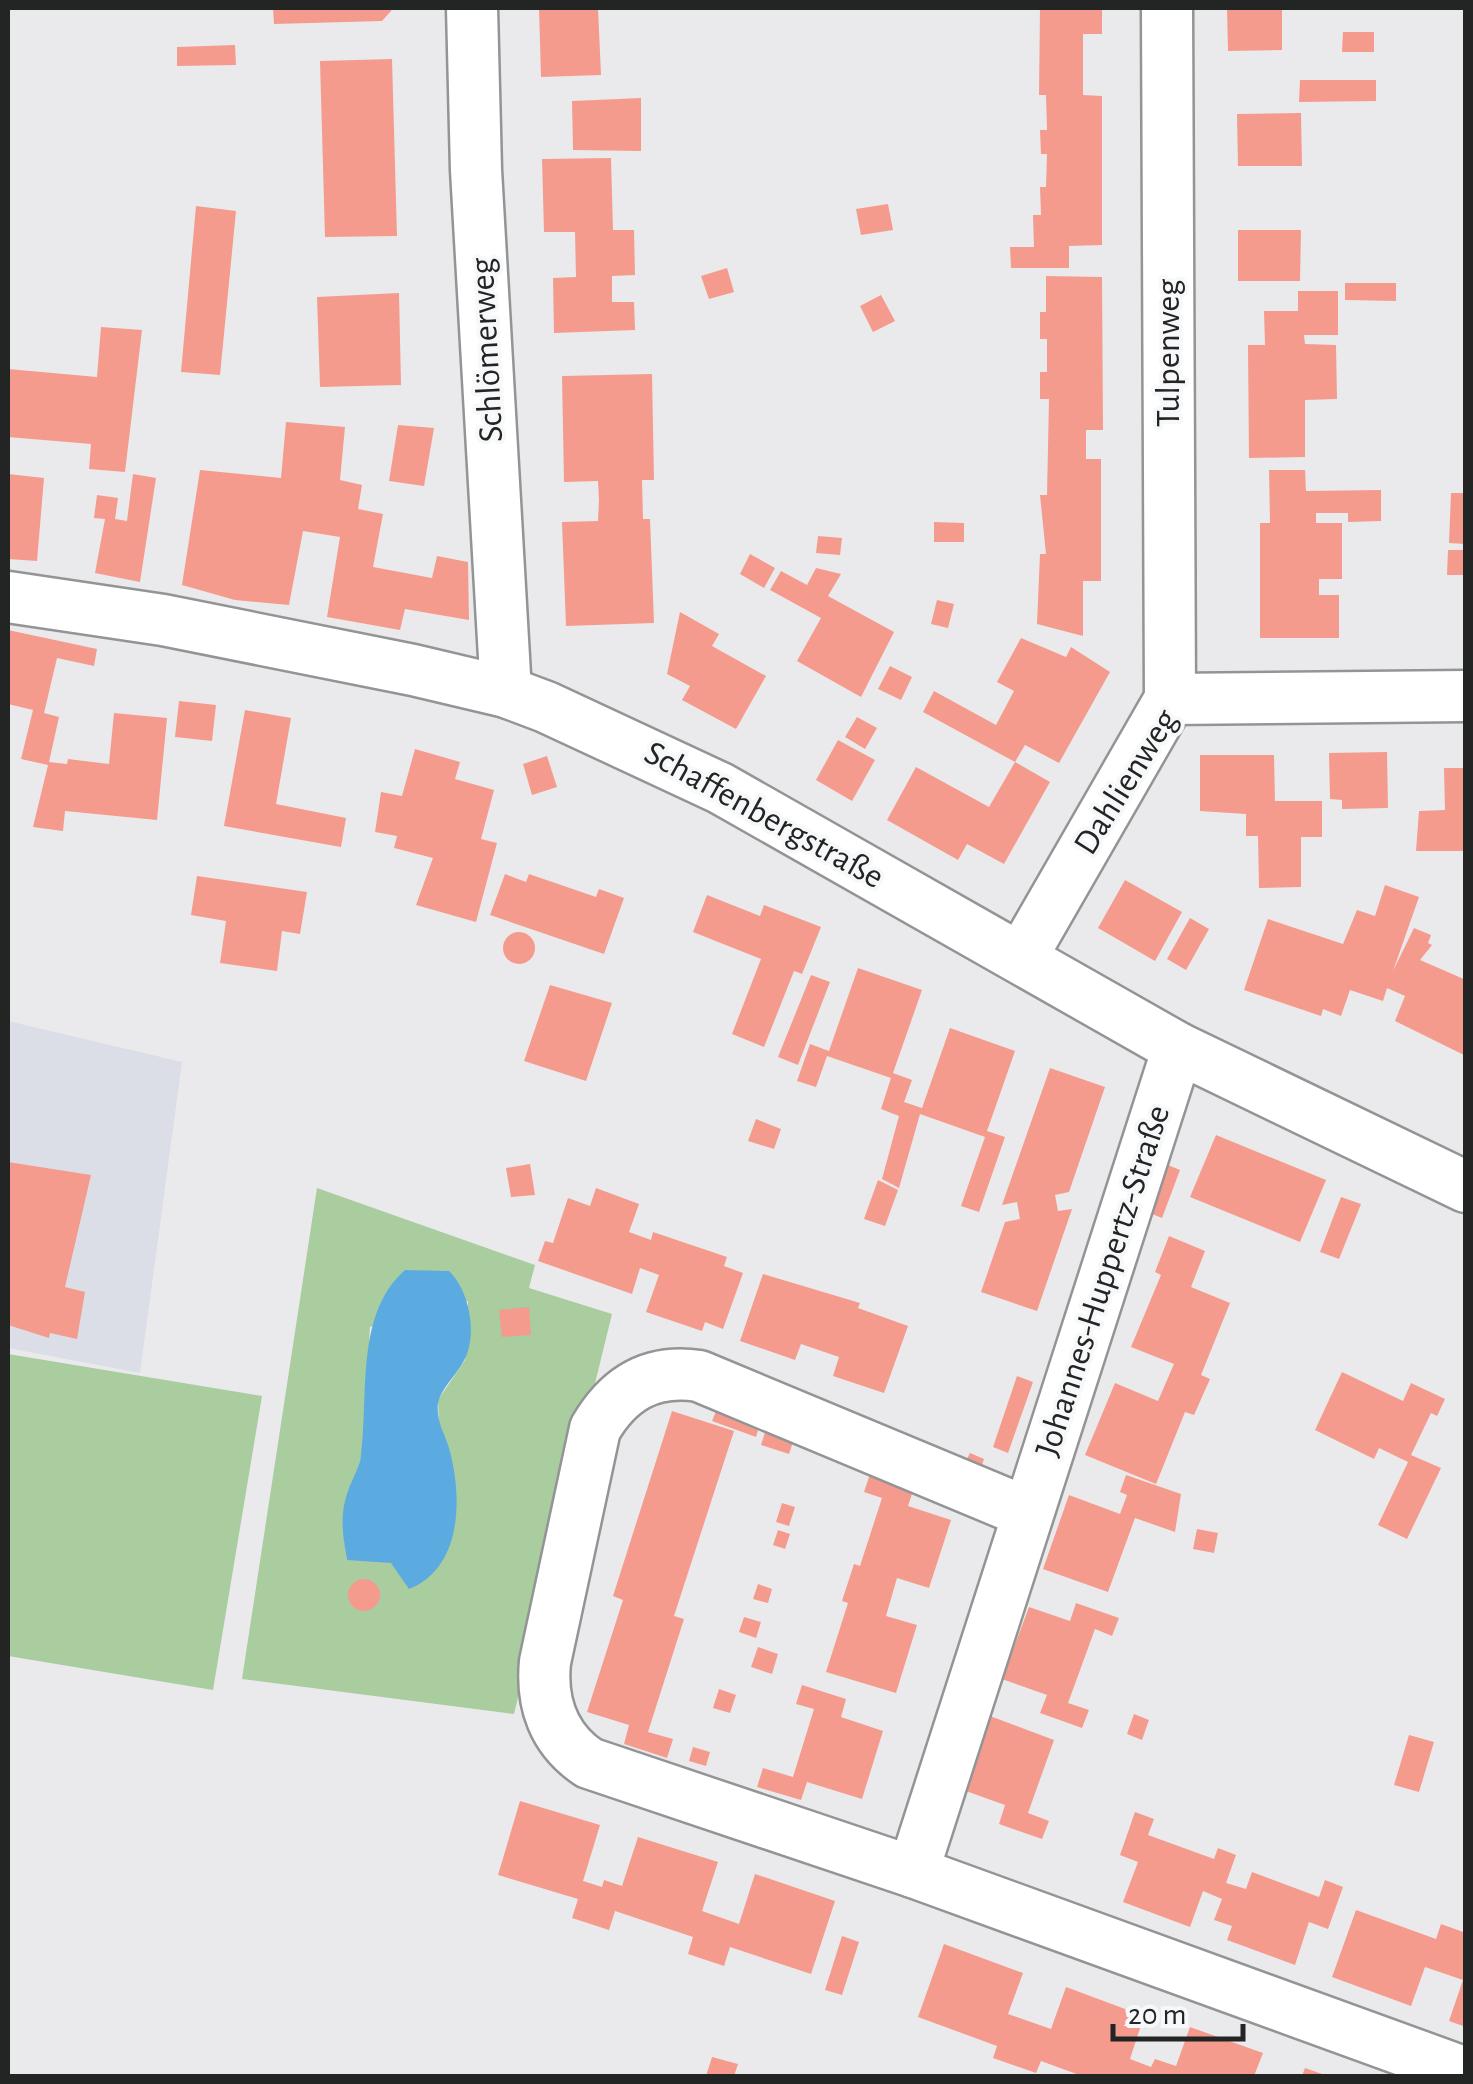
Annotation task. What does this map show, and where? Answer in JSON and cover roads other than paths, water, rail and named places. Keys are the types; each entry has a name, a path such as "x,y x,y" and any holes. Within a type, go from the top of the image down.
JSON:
{"street":[{"name":"Schlömerweg","path":"472,8 476,170 506,692"},
{"name":"Tulpenweg","path":"1167,8 1170,699"},
{"name":"Schaffenbergstraße","path":"8,597 163,620 506,692 621,738 720,788 1178,1048 1466,1187"},
{"name":"Dahlienweg","path":"1021,958 1170,699 1466,696"},
{"name":"Johannes-Huppertz-Straße","path":"913,1872 1178,1048"},
{"path":"1028,1514 699,1376 677,1373 635,1384 618,1397 596,1429 544,1673 546,1707 562,1739 575,1754 602,1768 913,1872 1445,2071"}],"water":[{"path":"405,1270 449,1271 467,1302 471,1328 467,1353 438,1403 456,1488 454,1529 440,1565 427,1579 409,1589 391,1563 347,1560 343,1525 345,1500 361,1455 371,1332 389,1288"}]}
